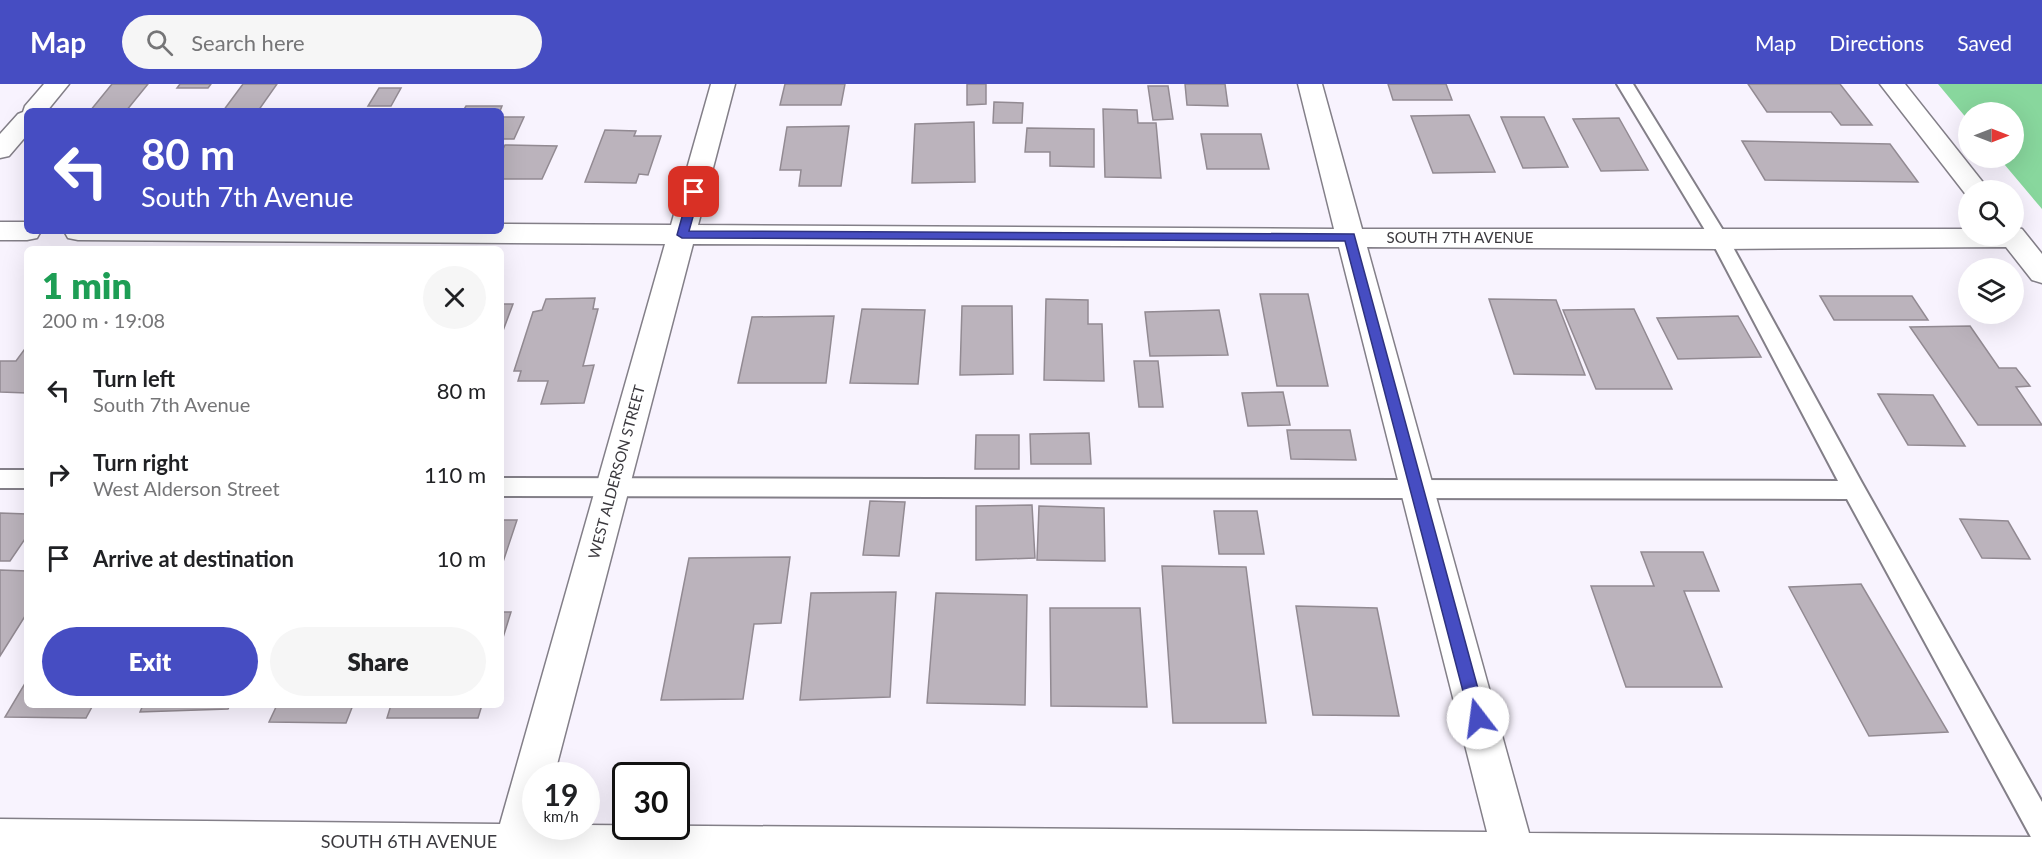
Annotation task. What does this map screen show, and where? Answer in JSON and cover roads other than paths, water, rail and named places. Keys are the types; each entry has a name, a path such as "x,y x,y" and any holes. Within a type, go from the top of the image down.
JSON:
{"street":[{"path":"37,108 57,84"},
{"name":"WEST ALDERSON STREET","path":"513,851 723,84"},
{"path":"1310,84 1514,857"},
{"path":"1892,84 1968,180"},
{"path":"0,150 24,122"},
{"path":"0,231 24,231"},
{"name":"SOUTH 7TH AVENUE","path":"504,234 1720,240 1958,238"},
{"path":"2020,246 2042,273"},
{"name":"SOUTH 6TH AVENUE","path":"0,840 513,851 2042,858"}],"lane":[{"path":"1625,84 1720,240 1854,490 2042,829"},
{"path":"0,479 24,479"},
{"path":"504,487 1854,490"}]}
